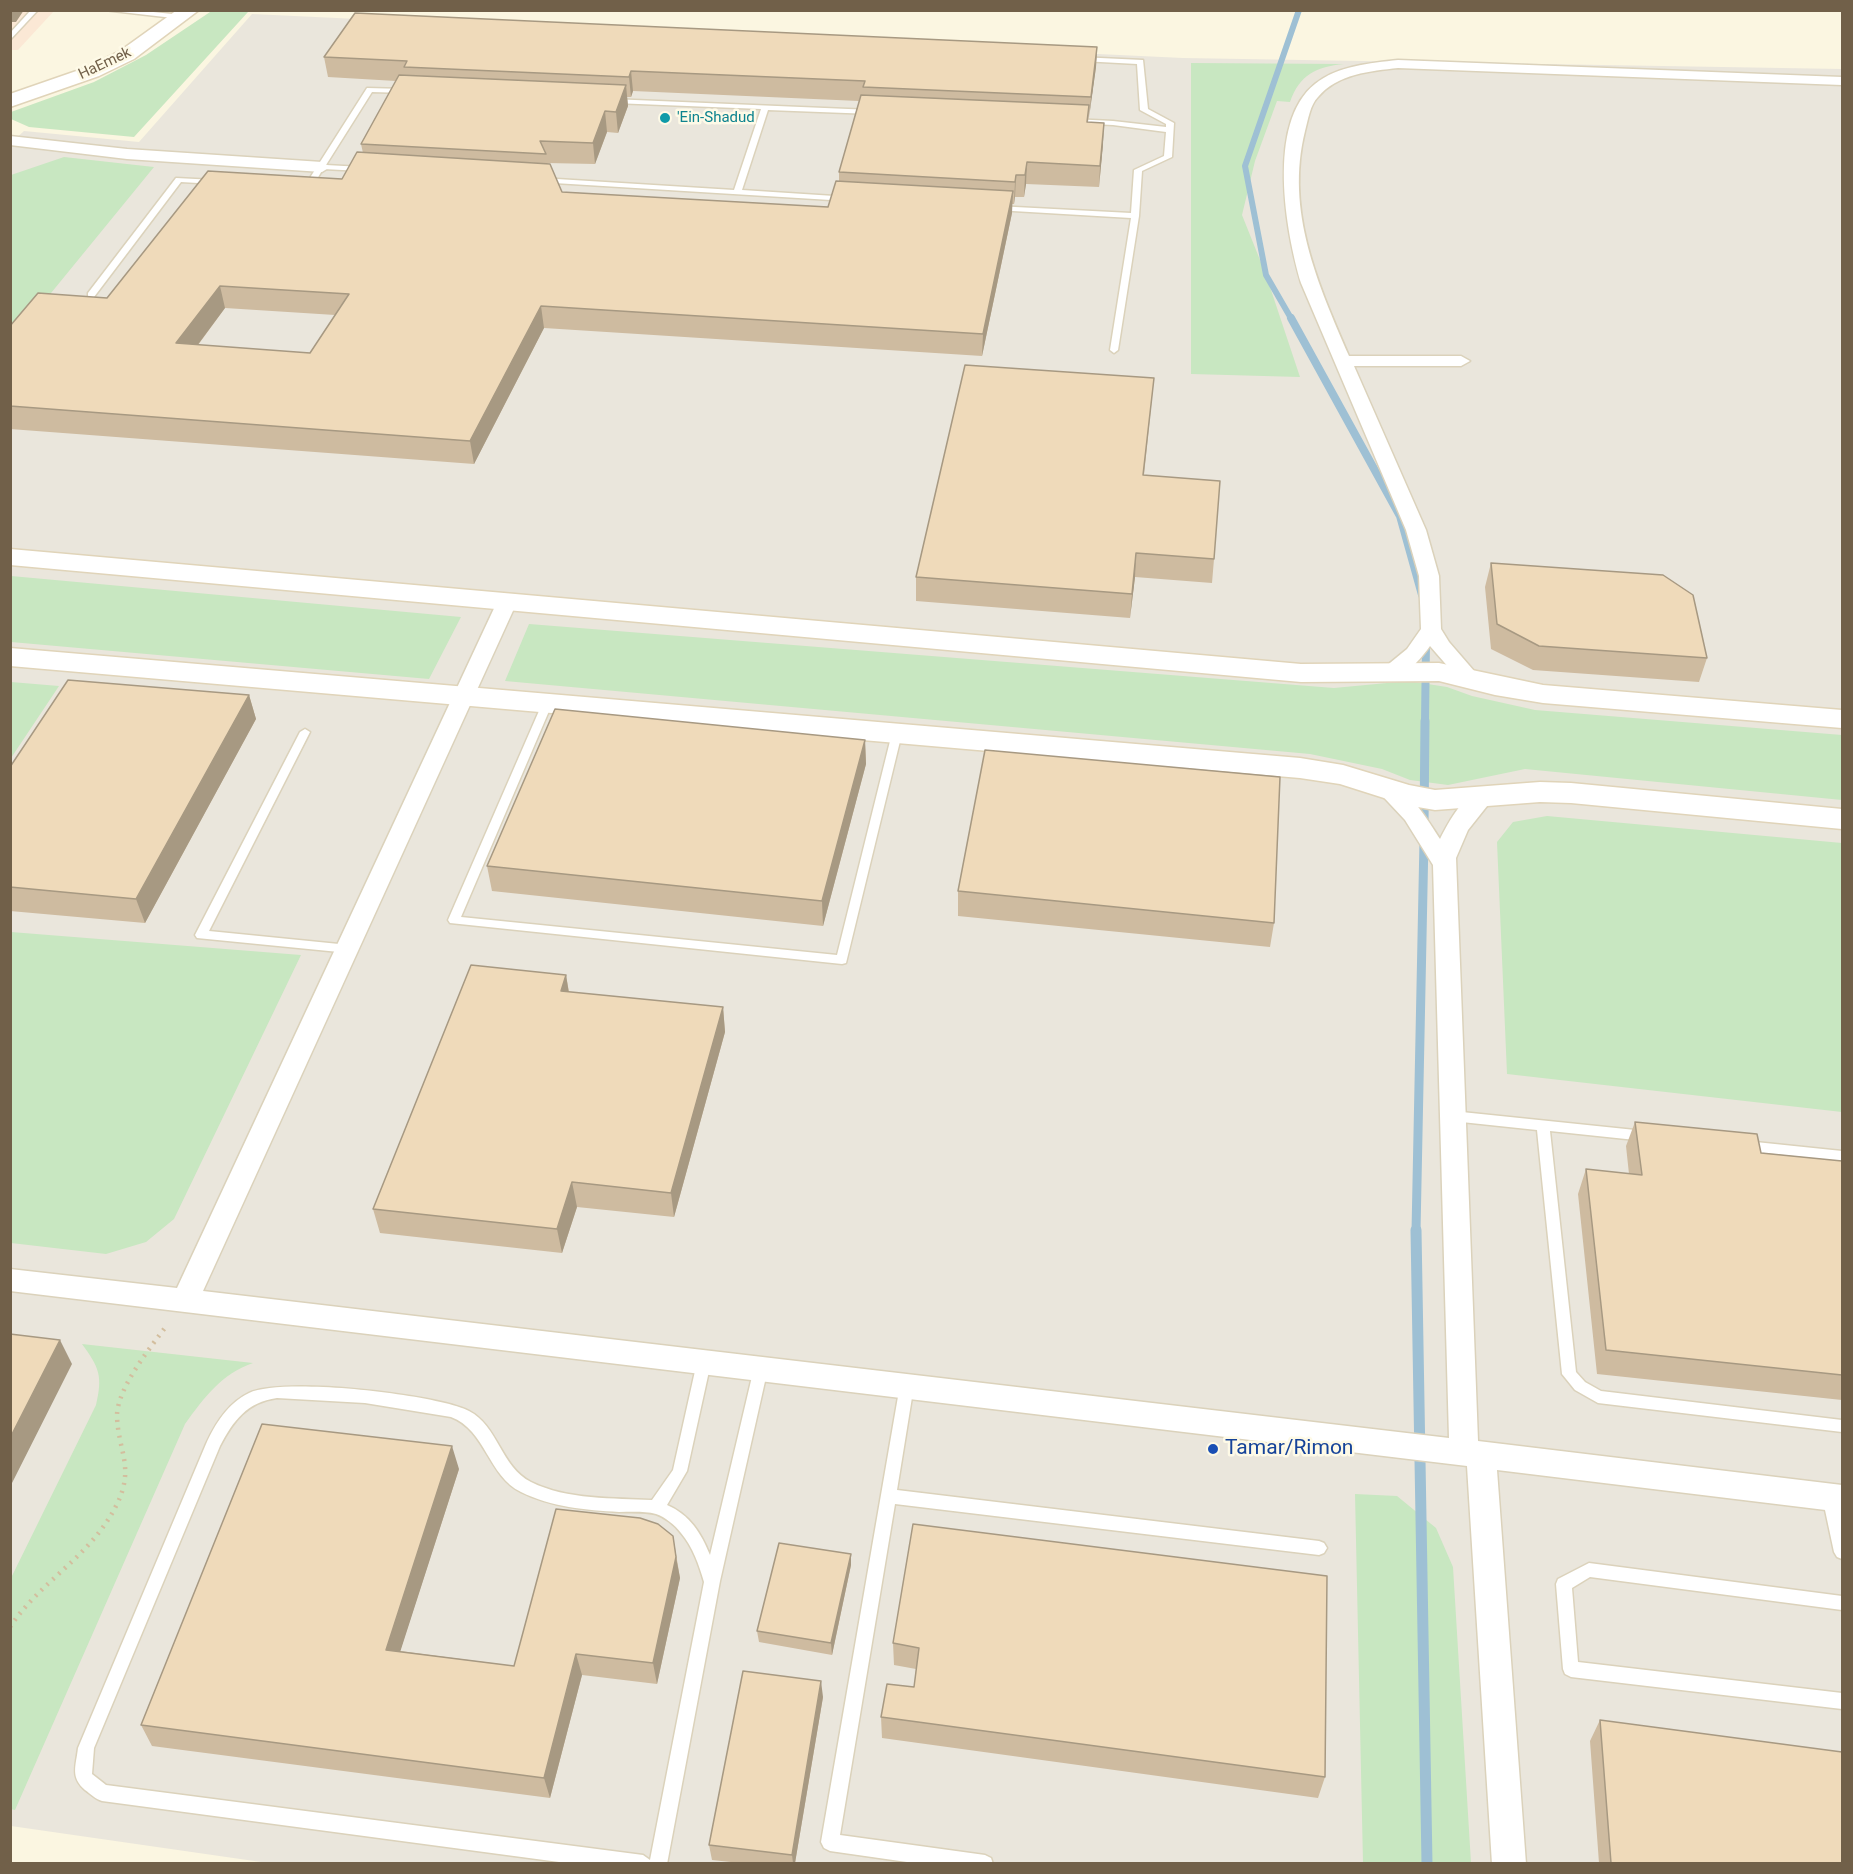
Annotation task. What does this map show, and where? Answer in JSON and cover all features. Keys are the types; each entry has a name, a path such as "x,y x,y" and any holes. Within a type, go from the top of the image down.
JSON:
{"street":[{"name":"HaEmek","path":"10,101 92,72 127,55 186,14"},
{"path":"1470,679 1440,645 1431,628 1429,576 1416,530 1302,261 1291,202 1292,157 1296,135 1311,94 1323,85 1356,71 1377,66 1420,63 1842,81"},
{"path":"10,140 162,158 321,167"},
{"path":"10,157 27,143"},
{"path":"1343,362 1461,361"},
{"path":"10,557 1301,673 1439,672 1543,694 1842,719"},
{"path":"185,1301 466,696 507,602"},
{"path":"1390,672 1414,654 1431,628"},
{"path":"10,657 1300,768 1343,775 1406,795 1435,800 1540,792 1571,793 1842,819"},
{"path":"1386,788 1413,815 1444,865"},
{"path":"1484,796 1465,815 1452,835 1444,865 1452,1116 1472,1452 1509,1863"},
{"path":"10,1280 1836,1497"}],"lane":[{"path":"10,38 35,10"},
{"path":"107,10 186,14"},
{"path":"1068,58 1140,62 1144,110 1170,123 1168,157 1138,170 1135,216 1114,350"},
{"path":"296,186 308,187 370,90 418,92"},
{"path":"609,100 881,112"},
{"path":"737,192 765,107"},
{"path":"1067,121 1113,123 1170,130"},
{"path":"321,167 369,170"},
{"path":"92,295 179,180 226,183"},
{"path":"535,180 854,199"},
{"path":"983,207 1135,216"},
{"path":"547,704 454,920 842,960 897,733"},
{"path":"306,732 201,935 349,949"},
{"path":"1452,1116 1658,1137"},
{"path":"1543,1125 1569,1374 1580,1386 1598,1397 1842,1426"},
{"path":"1727,1144 1842,1156"},
{"path":"656,1506 680,1472 704,1362"},
{"path":"658,1863 712,1582 760,1368"},
{"path":"907,1385 830,1842 985,1863"},
{"path":"643,1863 102,1793 83,1777 86,1748 222,1424 242,1405 262,1394 295,1391 440,1407 464,1415 481,1430 506,1470 524,1486 552,1497 656,1506 672,1512 698,1541 712,1582"},
{"path":"888,1497 1319,1548"},
{"path":"1836,1497 1842,1552"},
{"path":"1842,1603 1589,1570 1564,1584 1571,1668 1842,1701"}],"path":[{"path":"10,1627 23,1607 93,1543 117,1504 127,1475 117,1414 124,1390 132,1373 185,1301"}],"shaded area":[{"path":"11,11 54,11 18,50 11,50"},
{"path":"252,14 1183,58 1842,69 1842,1863 275,1864 11,1826 11,143 24,131 139,142"}],"green space":[{"path":"213,10 248,12 134,137 29,127 11,119 11,112 94,82 146,55"},
{"path":"1191,63 1344,64 1317,70 1304,78 1290,102 1277,101 1255,161 1242,215 1266,275 1300,377 1191,374"},
{"path":"64,157 154,167 11,342 11,175"},
{"path":"11,576 461,617 429,679 11,642"},
{"path":"529,624 1334,688 1408,681 1447,687 1472,696 1535,710 1842,735 1842,800 1525,769 1448,785 1410,780 1382,769 1310,754 505,681"},
{"path":"10,682 59,686 11,758"},
{"path":"1547,816 1842,843 1842,1112 1507,1074 1497,842 1513,822"},
{"path":"11,932 301,955 174,1219 146,1242 106,1254 11,1243"},
{"path":"82,1344 253,1363 222,1380 206,1396 185,1424 15,1810 10,1809 11,1578 96,1405 99,1386 98,1372"},
{"path":"1355,1494 1397,1496 1436,1528 1453,1567 1471,1863 1363,1863"}],"building":[{"path":"355,13 1097,47 1091,97 863,87 865,81 631,71 629,77 404,67 407,61 324,57"},
{"path":"399,75 626,85 616,112 605,111 593,143 540,141 546,154 361,144"},
{"path":"861,95 1089,105 1087,122 1104,123 1100,166 1027,162 1025,175 1016,175 1015,182 839,172"},
{"path":"357,152 550,164 562,192 828,207 836,181 1013,191 983,334 541,306 470,441 10,406 10,326 38,293 107,298 208,171 342,179","holes":["220,286 349,294 310,353 176,343"]},
{"path":"965,365 1154,378 1143,475 1220,481 1214,559 1136,553 1132,594 916,577"},
{"path":"1491,563 1663,575 1693,595 1707,658 1539,646 1497,624"},
{"path":"68,680 249,695 136,899 10,887 10,767"},
{"path":"555,709 865,740 822,901 487,866"},
{"path":"985,750 1280,777 1274,923 958,891"},
{"path":"471,965 566,975 561,991 723,1007 671,1193 572,1182 557,1229 373,1209"},
{"path":"1635,1122 1757,1134 1761,1153 1842,1161 1842,1375 1606,1350 1586,1169 1642,1175"},
{"path":"10,1334 60,1340 10,1438"},
{"path":"262,1424 452,1446 386,1650 514,1666 556,1509 640,1518 658,1524 673,1536 676,1557 653,1663 576,1654 544,1778 141,1725"},
{"path":"913,1524 1327,1576 1325,1777 881,1717 887,1684 914,1687 919,1648 893,1643"},
{"path":"779,1543 851,1554 831,1643 757,1631"},
{"path":"743,1671 821,1681 792,1855 709,1845"},
{"path":"1600,1720 1842,1752 1842,1863 1611,1863"}],"waterway":[{"path":"1292,320 1266,275 1245,166 1299,10"},
{"path":"1291,318 1400,516 1422,595"},
{"path":"1425,722 1426,642"},
{"path":"1424,826 1425,721"},
{"path":"1416,1231 1424,840"},
{"path":"1416,1231 1427,1864"}],"place":[{"name":"'Ein-Shadud","path":"665,118"},
{"name":"Tamar/Rimon","path":"1213,1449"}]}
